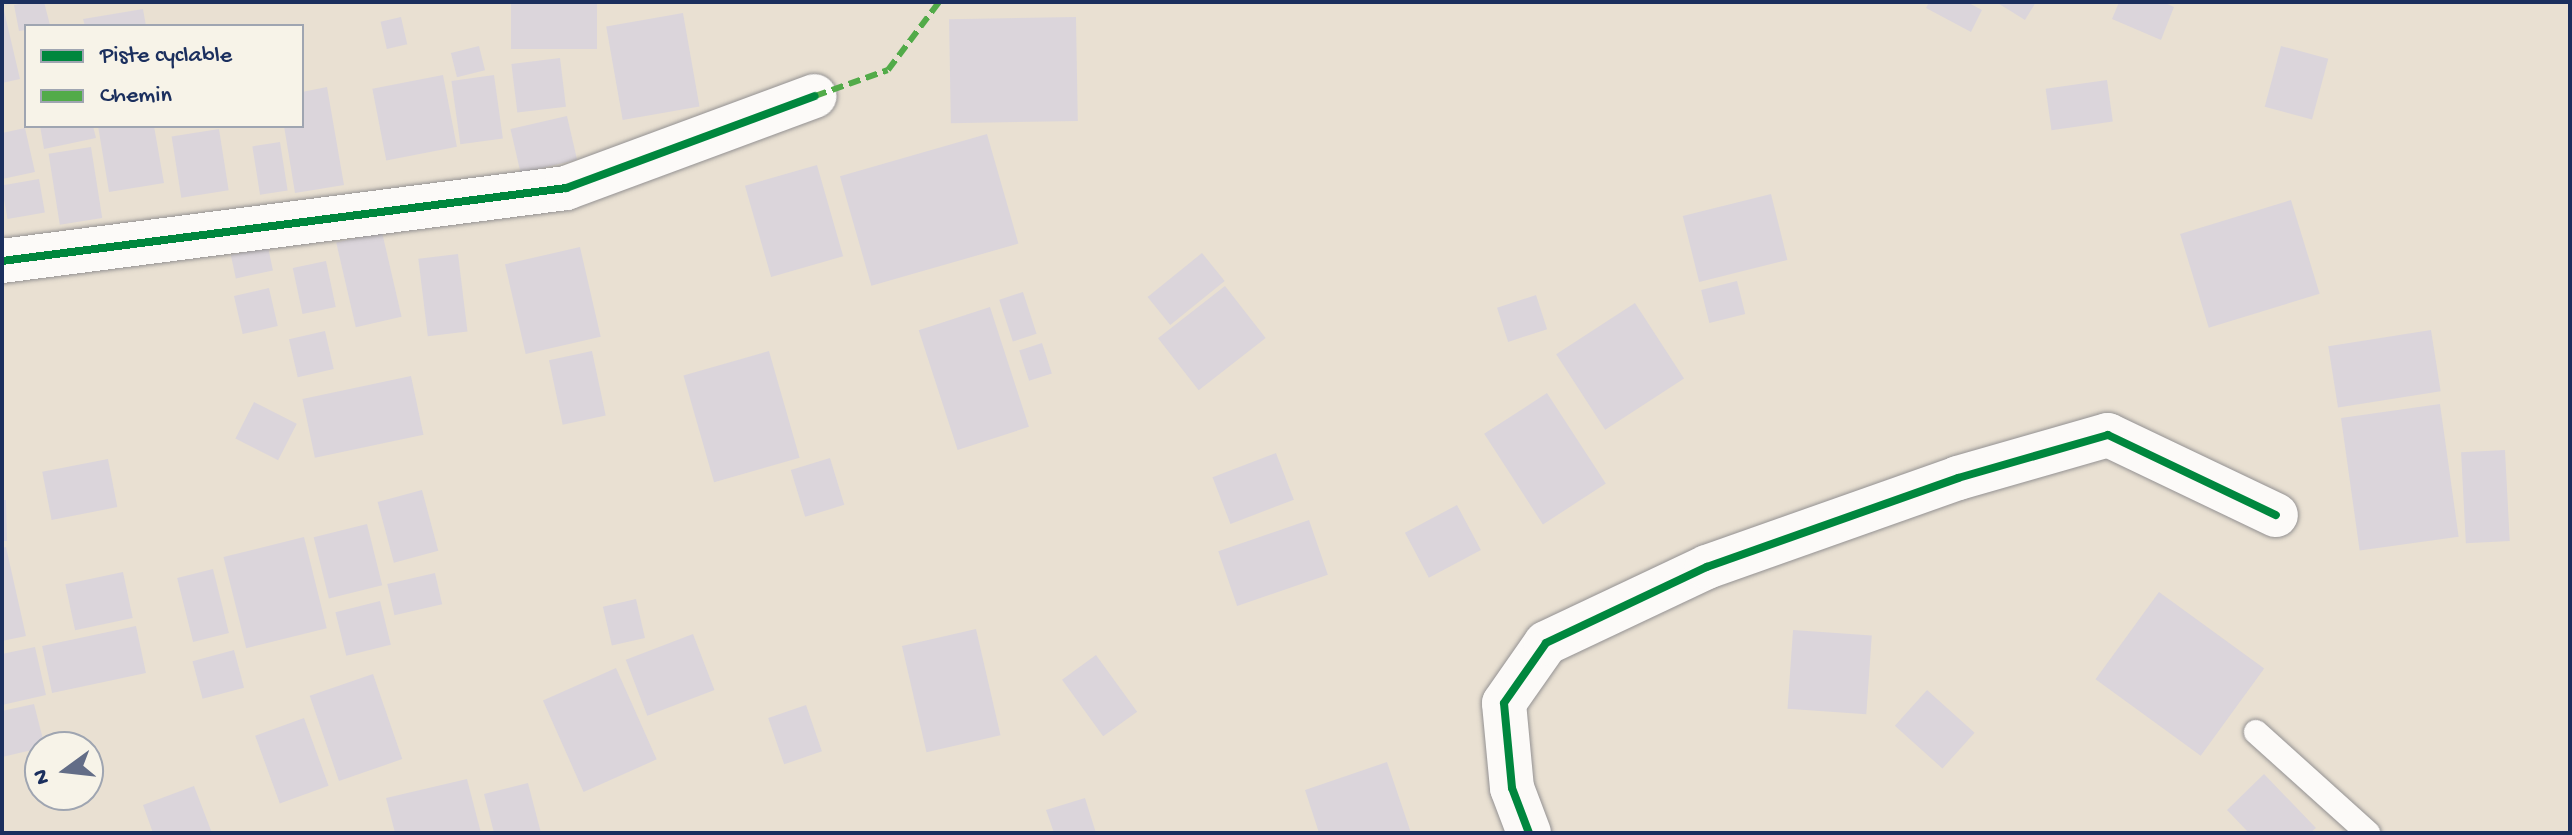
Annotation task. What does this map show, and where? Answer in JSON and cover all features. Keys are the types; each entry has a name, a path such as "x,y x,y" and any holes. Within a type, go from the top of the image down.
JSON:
{"street":[{"path":"2,261 566,188 815,96"},
{"path":"1529,833 1512,788 1504,703 1546,643 1707,567 1958,478 2108,435 2276,515"}],"lane":[{"path":"2256,732 2368,833"}],"building":[{"path":"2,2 20,79 2,83"},
{"path":"44,2 50,24 24,24 24,30 19,31 14,5"},
{"path":"511,2 597,2 597,49 511,49"},
{"path":"1929,2 1967,2 1982,10 1971,32 1926,8"},
{"path":"1996,2 2036,2 2025,20"},
{"path":"2119,2 2163,2 2174,7 2161,40 2112,19"},
{"path":"143,9 146,24 84,24 83,19"},
{"path":"683,13 699,107 623,120 606,27"},
{"path":"401,17 407,44 387,49 381,22"},
{"path":"1076,17 1078,121 951,123 949,19"},
{"path":"479,46 485,70 457,77 451,53"},
{"path":"2281,46 2328,59 2312,120 2265,107"},
{"path":"560,58 566,107 517,113 511,64"},
{"path":"443,75 457,147 386,160 372,89"},
{"path":"494,75 503,138 460,144 451,81"},
{"path":"2107,80 2113,122 2051,130 2046,89"},
{"path":"327,87 344,185 295,193 284,128 304,128 304,92"},
{"path":"567,116 577,160 521,173 510,129"},
{"path":"25,128 35,172 2,179 2,133"},
{"path":"40,128 94,128 96,138 44,149"},
{"path":"98,128 154,128 164,183 109,192"},
{"path":"219,129 229,190 181,198 172,137"},
{"path":"987,134 1018,244 871,286 840,176"},
{"path":"280,142 288,190 260,195 252,146"},
{"path":"91,147 102,218 60,225 49,154"},
{"path":"817,165 843,256 771,277 745,186"},
{"path":"39,179 45,212 7,219 2,186"},
{"path":"1771,194 1787,260 1699,282 1683,216"},
{"path":"2291,200 2320,294 2209,328 2180,234"},
{"path":"382,232 402,317 356,327 336,243"},
{"path":"268,247 273,270 236,278 231,255"},
{"path":"580,247 601,337 526,354 505,264"},
{"path":"1202,253 1225,281 1170,325 1148,297"},
{"path":"458,254 468,331 428,336 418,259"},
{"path":"326,261 336,307 303,314 293,268"},
{"path":"1737,281 1745,314 1709,323 1701,290"},
{"path":"1225,286 1266,338 1199,390 1158,338"},
{"path":"269,288 278,326 243,334 234,296"},
{"path":"1023,292 1037,334 1013,342 999,300"},
{"path":"1536,295 1547,329 1508,342 1497,308"},
{"path":"1635,303 1684,378 1605,430 1556,354"},
{"path":"990,307 1029,427 958,450 919,330"},
{"path":"2431,330 2441,391 2338,408 2328,346"},
{"path":"325,331 334,369 298,377 289,339"},
{"path":"1042,343 1052,373 1029,381 1019,350"},
{"path":"592,351 606,416 563,425 549,360"},
{"path":"769,351 800,458 714,482 683,376"},
{"path":"411,376 423,435 315,458 302,399"},
{"path":"1547,393 1606,484 1543,524 1484,434"},
{"path":"254,402 297,424 278,460 235,439"},
{"path":"2440,404 2459,537 2360,551 2341,418"},
{"path":"2505,450 2510,541 2466,543 2461,452"},
{"path":"1276,453 1294,500 1230,524 1213,477"},
{"path":"830,458 844,505 805,517 791,470"},
{"path":"108,459 117,507 52,520 42,472"},
{"path":"422,490 438,551 394,563 378,502"},
{"path":"2,500 6,500 7,541 2,541"},
{"path":"1457,505 1481,550 1429,578 1405,533"},
{"path":"1309,520 1328,575 1237,606 1218,551"},
{"path":"367,524 382,585 329,598 314,537"},
{"path":"304,537 327,628 246,648 223,557"},
{"path":"6,547 26,636 2,641 2,548"},
{"path":"213,569 229,633 193,642 177,578"},
{"path":"123,572 133,618 75,630 65,584"},
{"path":"435,573 442,604 394,615 387,584"},
{"path":"2159,592 2264,668 2201,756 2096,679"},
{"path":"636,599 645,638 612,646 603,607"},
{"path":"380,601 391,645 346,656 335,612"},
{"path":"136,626 146,673 52,693 42,646"},
{"path":"976,629 1001,735 926,752 902,646"},
{"path":"1793,630 1872,636 1866,714 1787,709"},
{"path":"693,634 715,690 647,716 626,660"},
{"path":"35,647 46,695 2,705 2,654"},
{"path":"234,650 244,688 203,699 192,661"},
{"path":"1096,655 1137,712 1103,736 1062,680"},
{"path":"616,668 657,759 584,792 543,701"},
{"path":"373,674 402,759 339,781 310,696"},
{"path":"1927,690 1975,733 1942,768 1895,726"},
{"path":"34,704 41,731 24,731 24,752 2,757 2,711"},
{"path":"806,705 822,751 784,764 768,718"},
{"path":"304,718 329,786 280,803 255,736"},
{"path":"1387,762 1411,833 1319,833 1305,790"},
{"path":"2264,774 2316,828 2310,833 2249,833 2227,810"},
{"path":"467,779 481,833 395,833 386,798"},
{"path":"528,783 541,833 494,833 484,794"},
{"path":"194,786 212,833 153,833 143,805"},
{"path":"1085,798 1096,833 1054,833 1046,810"}],"marked path":[{"path":"815,96 888,70 939,2"}],"cycle path":[{"path":"2,261 566,188 815,96"},
{"path":"1529,833 1512,788 1504,703 1546,643 1707,567 1958,478 2108,435 2276,515"}]}
